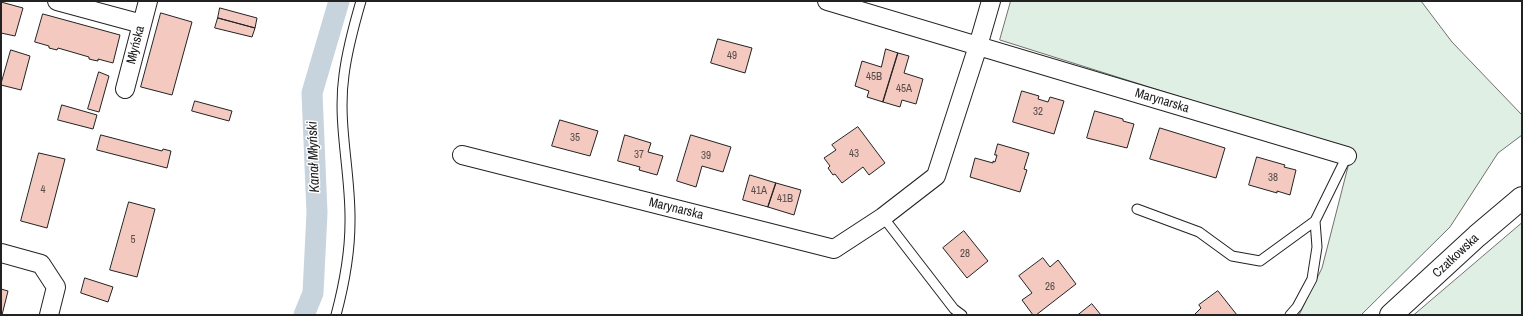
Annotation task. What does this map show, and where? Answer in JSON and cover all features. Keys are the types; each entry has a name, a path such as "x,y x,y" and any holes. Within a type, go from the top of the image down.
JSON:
{"street":[{"path":"57,1 142,24"},
{"name":"Młyńska","path":"125,88 148,1"},
{"name":"Marynarska","path":"828,1 1347,156"},
{"path":"978,46 991,1"},
{"name":"Marynarska","path":"462,155 834,249 883,217 936,176 978,46"},
{"name":"Czatkowska","path":"1392,315 1477,236 1522,198"},
{"path":"1,254 41,264 56,287 50,315"}],"lane":[{"path":"336,315 347,261 350,222 342,107 344,76 361,1"},
{"path":"1137,209 1199,232 1232,256 1260,261 1315,220 1347,156"},
{"path":"883,217 954,309 962,315"},
{"path":"1290,315 1297,307 1312,279 1317,247 1315,220"}],"green space":[{"path":"1011,1 1421,1 1452,42 1522,115 1522,135 1498,153 1450,227 1361,315 1299,315 1322,268 1352,151 1000,40"},
{"path":"1522,223 1522,315 1414,315"}],"building":[{"path":"1,2 23,8 15,36 1,33"},
{"path":"220,8 257,18 255,28 218,18"},
{"path":"161,13 192,22 172,95 141,87"},
{"path":"43,14 120,35 113,63 98,59 98,61 89,59 89,57 58,48 57,50 49,48 49,46 35,42"},
{"path":"218,18 255,28 252,37 215,28"},
{"path":"718,39 752,48 745,73 711,63"},
{"path":"886,49 898,53 883,102 867,97 869,91 855,86 862,61 881,67"},
{"path":"11,50 30,56 21,90 1,85"},
{"path":"898,53 909,56 904,73 923,79 916,104 902,100 900,107 883,102"},
{"path":"99,72 109,76 99,112 88,109"},
{"path":"1022,91 1039,96 1038,99 1048,102 1050,97 1064,101 1054,134 1013,122"},
{"path":"195,101 232,111 229,121 192,111"},
{"path":"62,105 97,115 93,129 58,120"},
{"path":"1095,111 1123,119 1123,121 1134,124 1127,148 1087,138"},
{"path":"560,120 598,131 590,156 552,146"},
{"path":"858,127 885,163 869,175 863,167 842,183 835,174 833,175 828,168 830,166 824,158 836,150 832,145"},
{"path":"1160,128 1225,148 1216,178 1150,159"},
{"path":"101,135 162,151 163,149 171,151 167,168 97,150"},
{"path":"625,135 651,143 648,152 663,156 657,175 639,170 640,167 618,161"},
{"path":"691,135 731,147 723,172 702,166 696,187 677,181"},
{"path":"998,144 1029,153 1024,169 1027,170 1020,192 970,177 975,158 993,163 993,161 995,162"},
{"path":"39,153 65,159 47,228 21,221"},
{"path":"1257,157 1285,165 1284,167 1296,170 1290,195 1249,185"},
{"path":"750,175 776,183 768,207 743,200"},
{"path":"776,183 801,190 794,215 768,207"},
{"path":"129,202 155,209 137,277 110,270"},
{"path":"964,231 988,261 967,278 943,248"},
{"path":"1043,258 1050,267 1058,260 1076,284 1036,315 1033,315 1022,300 1032,293 1019,276"},
{"path":"85,278 113,287 108,302 81,293"},
{"path":"1,289 8,291 2,315 1,315"},
{"path":"1218,291 1237,315 1194,315 1201,308 1199,305"},
{"path":"1092,304 1101,315 1078,315"}],"waterway":[{"name":"Kanał Młyński","path":"304,315 313,293 317,213 312,93 339,1"}]}
